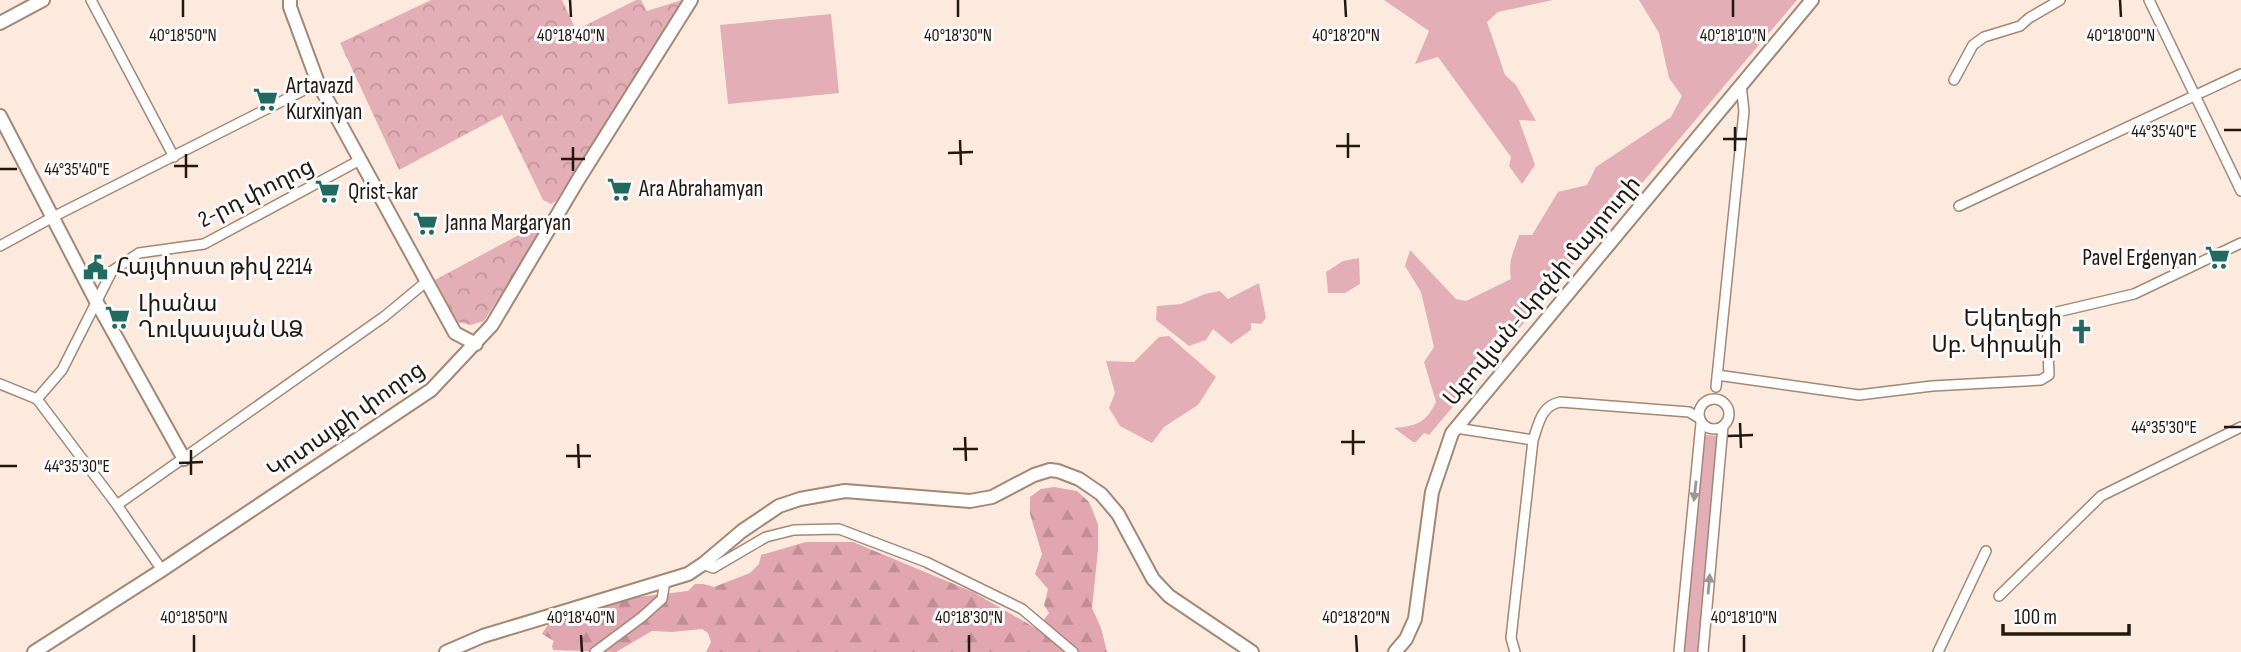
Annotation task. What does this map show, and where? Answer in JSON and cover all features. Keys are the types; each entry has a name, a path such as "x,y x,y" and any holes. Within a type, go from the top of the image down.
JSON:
{"street":[{"path":"0,23 43,0"},
{"path":"91,0 174,157"},
{"path":"290,0 290,8 318,83 455,333 476,344"},
{"name":"Կոտայքի փողոց","path":"34,652 431,390 492,325 578,180 691,0"},
{"name":"Աբովյան-Արզնի մայրուղի","path":"1395,652 1406,639 1415,619 1432,492 1456,429 1812,0"},
{"path":"1954,80 1973,45 1984,37 2020,26 2060,0"},
{"path":"2149,0 2241,191"},
{"path":"1959,206 2241,74"},
{"path":"0,246 318,83"},
{"path":"1716,387 1744,111 1741,85"},
{"path":"0,116 96,301 184,459"},
{"name":"2-րդ փողոց","path":"37,400 62,370 112,271 139,253 204,244 360,160"},
{"path":"1717,375 1859,395 1932,386 2040,380 2049,375 2047,324 2057,312 2134,295 2241,243"},
{"path":"117,505 385,316 427,281"},
{"path":"0,384 37,400 117,505 162,570"},
{"path":"1679,652 1700,416 1708,401 1714,399 1725,404 1729,416 1723,426 1703,652"},
{"path":"1515,652 1511,638 1533,440 1543,411 1553,403 1560,402 1689,412 1700,416 1710,429 1723,426"},
{"path":"1999,596 2101,496 2241,427"},
{"path":"1456,429 1533,440"},
{"path":"446,652 483,636 688,574 779,506 800,499 845,491 970,501 992,497 1049,470 1065,472 1101,494 1118,514 1153,579 1169,596 1252,652"},
{"path":"703,564 713,568 766,537 794,530 839,529 926,562 1022,609 1073,652"},
{"path":"1938,652 1986,551"},
{"path":"595,652 662,599 665,581"}],"green space":[{"path":"431,0 562,0 576,30 636,0 641,0 647,11 682,0 556,201 551,204 543,200 502,115 399,170 340,43"},
{"path":"1384,0 1553,0 1498,12 1487,22 1505,75 1516,85 1536,121 1519,120 1535,165 1522,184 1509,166 1511,157 1438,57 1415,64 1429,31"},
{"path":"1639,0 1797,0 1429,435 1424,433 1413,442 1394,428 1420,422 1436,402 1424,362 1434,347 1421,292 1405,266 1410,250 1456,299 1466,301 1511,279 1511,262 1519,235 1532,235 1558,192 1587,185 1596,167 1671,117 1682,96 1669,78 1659,33"},
{"path":"831,14 839,93 728,104 720,25"},
{"path":"541,223 546,224 484,321 471,325 458,322 435,280"},
{"path":"1359,258 1360,284 1345,293 1328,293 1326,272 1343,261"},
{"path":"1259,283 1266,318 1261,324 1251,323 1251,330 1231,344 1213,329 1206,340 1189,346 1156,320 1157,306 1181,304 1220,291 1228,299"},
{"path":"1169,336 1216,377 1198,405 1164,427 1152,443 1120,426 1109,408 1115,393 1106,361 1134,362 1159,337"},
{"path":"1705,435 1719,436 1698,652 1683,652"},
{"path":"1054,487 1077,491 1089,502 1098,524 1092,608 1107,652 706,652 711,642 708,633 702,629 652,631 616,652 553,650 554,641 542,634 549,623 637,597 688,591 695,584 714,587 750,573 759,564 761,555 806,542 853,542 973,592 1037,629 1049,613 1044,605 1048,589 1035,574 1042,554 1030,514 1030,497 1041,489"}],"place":[{"name":"Artavazd Kurxinyan","path":"266,99"},
{"name":"Ara Abrahamyan","path":"619,189"},
{"name":"Qrist-kar","path":"328,192"},
{"name":"Janna Margaryan","path":"425,223"},
{"name":"Pavel Ergenyan","path":"2217,258"},
{"name":"Հայփոստ թիվ 2214","path":"96,267"},
{"name":"Լիանա Ղուկասյան ԱՁ","path":"118,317"},
{"name":"Եկեղեցի Սբ. Կիրակի","path":"2082,332"}]}
